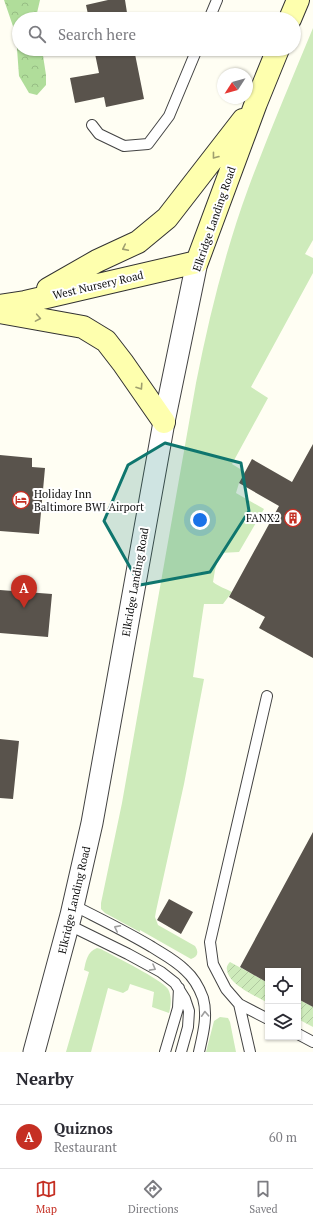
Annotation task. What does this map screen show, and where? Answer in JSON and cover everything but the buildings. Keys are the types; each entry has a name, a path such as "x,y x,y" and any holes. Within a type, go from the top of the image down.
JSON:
{"main road":[{"path":"293,12 298,0"},
{"name":"Elkridge Landing Road","path":"196,262 275,56"},
{"path":"25,302 97,261 138,242 167,218 256,103"},
{"name":"West Nursery Road","path":"0,306 25,302 196,262"},
{"path":"0,312 83,327 106,341 164,422"}],"street":[{"name":"Elkridge Landing Road","path":"34,1052 71,915 92,823 164,422 196,262"}],"lane":[{"path":"212,12 218,0"},
{"path":"92,125 99,134 124,146 148,144 169,116 194,56"},
{"path":"265,1017 239,1004 226,989 213,964 210,942 267,696"},
{"path":"71,915 128,954 161,972 179,988 186,999 189,1011 188,1027 181,1052"},
{"path":"71,915 136,938 168,956 194,980 202,997 205,1014 205,1023 199,1052"},
{"path":"165,1052 178,1008 180,997 179,988"},
{"path":"239,1004 250,1052"},
{"path":"301,1036 313,1042"}],"highlighted area":[{"path":"165,443 241,463 249,511 210,572 140,585 104,521 128,465"}],"green space":[{"path":"4,0 40,0 37,12 12,12 12,23"},
{"path":"313,28 313,240 305,254 313,258 313,273 251,387 268,398 232,464 245,472 236,493 264,509 239,552 220,553 213,582 232,592 223,604 204,604 193,677 204,679 184,784 155,917 158,925 195,946 197,954 191,959 140,930 140,932 105,913 101,909 101,903 122,803 196,383 212,309 232,237 248,189"},
{"path":"18,56 43,56 46,85 37,95 29,93 19,76"},
{"path":"97,948 137,968 164,985 168,989 171,998 169,1013 152,1007 154,992 130,984 128,990 123,993 108,988 91,1052 66,1052 89,972 84,970 86,960 89,954"},
{"path":"230,962 265,981 265,1001 238,985 229,975 227,966"},
{"path":"301,1001 313,1007 313,1027 301,1021"},
{"path":"220,1017 228,1018 230,1022 236,1052 206,1052 214,1021"}],"place":[{"name":"Holiday Inn Baltimore BWI Airport","path":"21,500"},
{"name":"FANX2","path":"293,518"},
{"name":"Quiznos","path":"24,608"}]}
